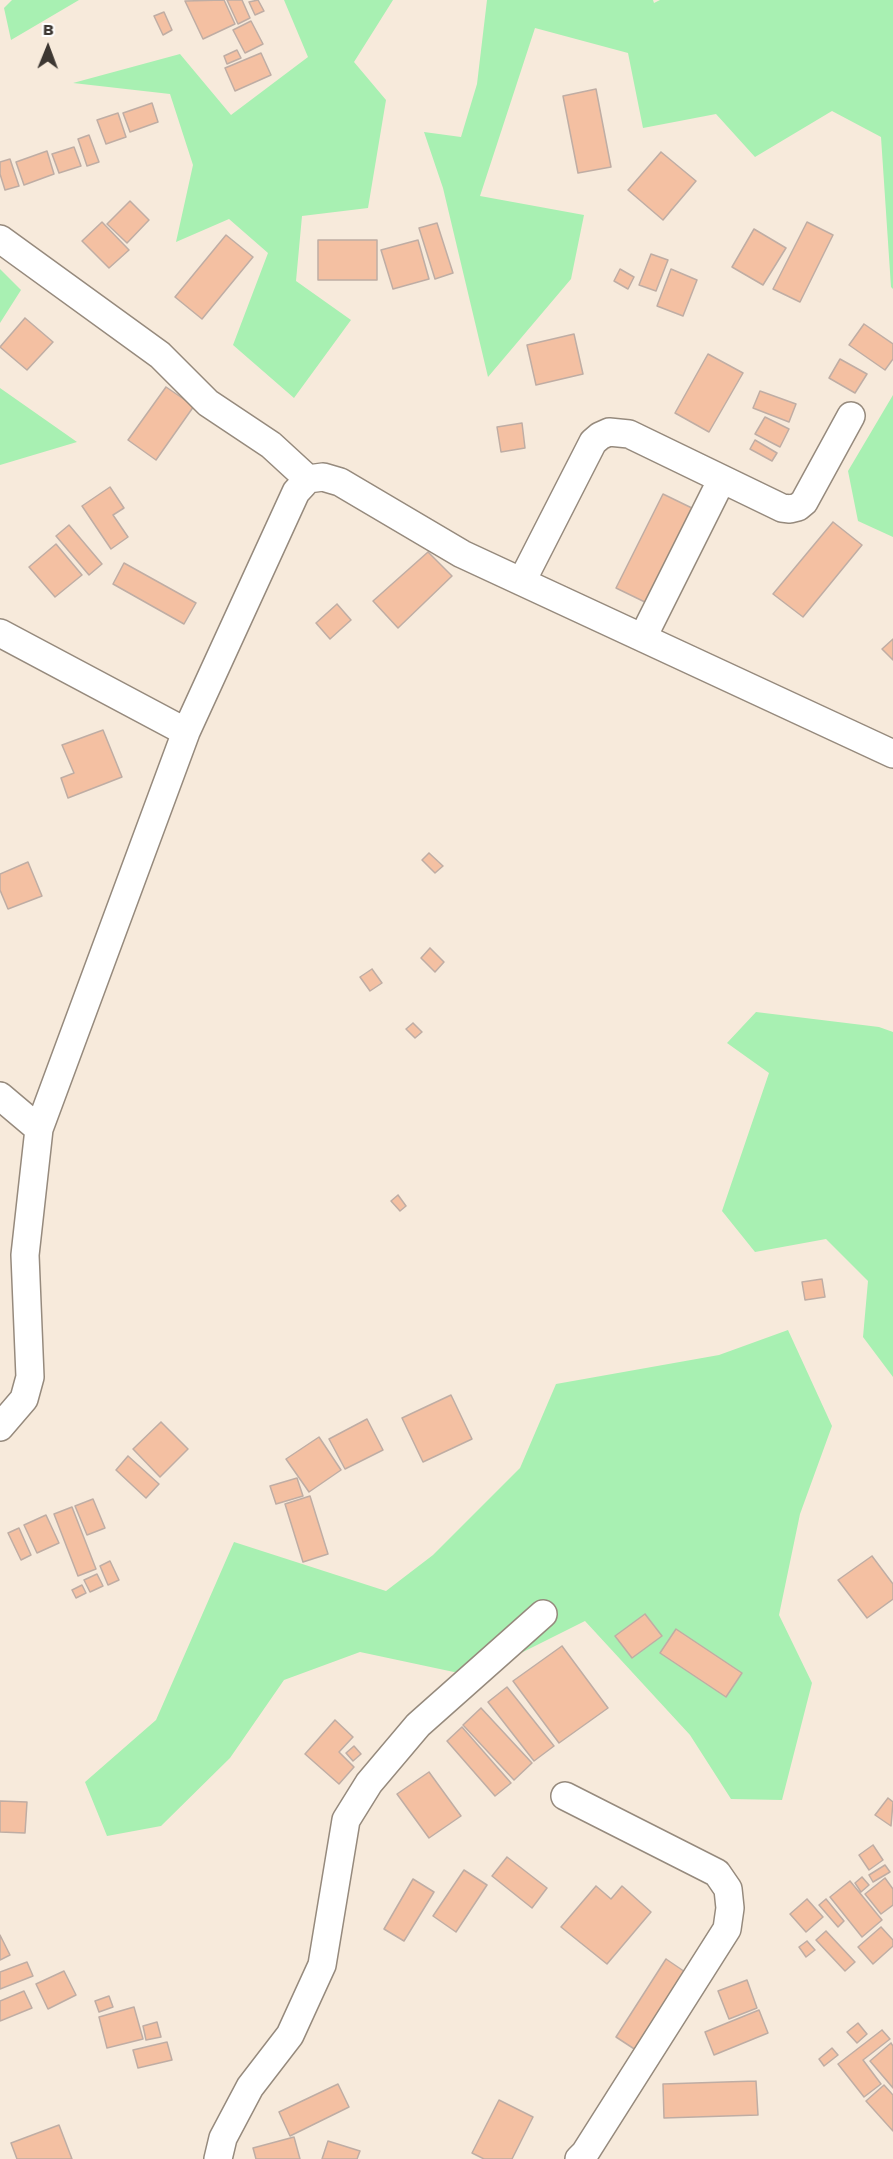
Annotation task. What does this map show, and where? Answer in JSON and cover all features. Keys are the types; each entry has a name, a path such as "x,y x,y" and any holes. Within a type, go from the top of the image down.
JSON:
{"street":[{"path":"0,239 160,355 208,403 271,445 308,479"},
{"path":"522,581 593,442 600,436 609,432 629,434 782,508 798,507 804,502 851,417"},
{"path":"0,1427 24,1399 30,1377 25,1255 39,1129 186,732 296,492 308,479 323,477 339,483 462,554 893,754"},
{"path":"643,637 722,479"},
{"path":"0,633 186,732"},
{"path":"0,1096 39,1129"},
{"path":"218,2159 223,2138 250,2087 290,2035 322,1965 346,1820 369,1783 418,1725 543,1614"},
{"path":"565,1796 717,1873 728,1889 730,1908 727,1929 579,2159"}],"green space":[{"path":"12,0 79,0 11,40 4,8"},
{"path":"284,0 393,0 354,62 386,100 368,208 302,216 296,281 351,320 294,398 233,345 268,253 229,219 176,242 193,165 170,94 73,83 180,54 231,115 308,57"},
{"path":"487,0 653,0 654,3 660,0 893,0 893,289 891,287 881,137 832,111 755,157 716,114 643,128 628,53 535,28 480,196 584,215 571,279 488,377 443,188 424,132 461,137 477,84"},
{"path":"0,269 21,290 0,323"},
{"path":"0,388 77,442 0,465"},
{"path":"893,395 893,537 858,521 848,471"},
{"path":"756,1012 879,1027 893,1032 893,1377 863,1337 868,1281 826,1239 755,1252 722,1211 769,1073 727,1043"},
{"path":"788,1330 832,1426 800,1514 779,1615 812,1683 782,1800 731,1799 690,1735 585,1621 513,1657 468,1675 360,1652 284,1680 230,1758 161,1826 107,1836 85,1782 156,1720 234,1542 386,1591 433,1555 520,1468 556,1384 719,1355"}],"building":[{"path":"224,0 235,24 203,39 185,1"},
{"path":"227,0 242,0 250,18 238,24"},
{"path":"258,0 264,11 255,15 249,2"},
{"path":"164,12 172,30 163,35 154,16"},
{"path":"251,21 263,44 245,53 233,30"},
{"path":"237,50 241,58 227,64 224,56"},
{"path":"261,53 271,75 235,91 225,68"},
{"path":"596,89 611,167 578,173 563,96"},
{"path":"152,103 158,122 130,132 123,113"},
{"path":"118,113 126,137 106,144 97,120"},
{"path":"89,135 99,162 87,166 78,139"},
{"path":"74,147 81,166 59,173 52,154"},
{"path":"47,151 54,174 24,185 16,162"},
{"path":"661,152 696,181 663,220 628,190"},
{"path":"10,159 19,186 5,190 0,174 0,162"},
{"path":"130,201 149,220 127,243 107,224"},
{"path":"102,222 129,250 109,268 82,241"},
{"path":"807,222 833,235 800,302 773,289"},
{"path":"437,223 453,273 435,279 419,228"},
{"path":"754,229 786,248 763,285 732,267"},
{"path":"226,235 253,257 202,319 175,297"},
{"path":"318,240 377,240 377,280 318,280"},
{"path":"418,240 429,279 393,289 381,250"},
{"path":"651,254 668,260 656,291 639,285"},
{"path":"620,269 634,277 628,289 614,281"},
{"path":"671,269 697,280 683,316 657,306"},
{"path":"25,318 53,342 27,370 0,347"},
{"path":"864,324 893,344 893,359 885,370 849,345"},
{"path":"574,334 583,374 536,385 527,345"},
{"path":"708,354 743,373 709,432 675,413"},
{"path":"840,359 867,374 855,393 829,378"},
{"path":"166,387 194,406 156,460 128,440"},
{"path":"760,391 796,404 789,422 753,408"},
{"path":"765,417 789,429 780,447 755,434"},
{"path":"522,423 525,448 501,452 497,427"},
{"path":"755,440 777,453 772,461 750,449"},
{"path":"110,487 124,508 113,515 128,537 111,549 82,506"},
{"path":"663,494 696,510 649,604 616,588"},
{"path":"833,522 862,545 803,617 773,594"},
{"path":"69,525 102,564 89,575 56,536"},
{"path":"56,544 82,575 55,597 29,567"},
{"path":"428,552 452,576 398,628 373,601"},
{"path":"124,563 196,603 184,624 113,584"},
{"path":"337,604 351,620 330,639 316,623"},
{"path":"893,639 893,660 882,649"},
{"path":"103,730 122,777 68,798 61,778 74,773 62,745"},
{"path":"429,853 443,866 435,873 422,860"},
{"path":"28,862 42,896 8,909 0,890 0,874"},
{"path":"430,948 444,962 435,972 421,958"},
{"path":"372,969 382,983 370,991 360,977"},
{"path":"413,1023 422,1032 415,1038 406,1029"},
{"path":"398,1195 406,1206 400,1211 391,1201"},
{"path":"822,1279 825,1297 805,1300 802,1282"},
{"path":"451,1395 472,1439 423,1462 402,1418"},
{"path":"367,1419 383,1450 345,1469 329,1439"},
{"path":"161,1422 188,1449 160,1477 133,1449"},
{"path":"319,1437 341,1470 309,1492 286,1459"},
{"path":"128,1456 159,1484 146,1498 116,1470"},
{"path":"297,1478 303,1496 276,1504 270,1486"},
{"path":"310,1496 328,1554 303,1562 285,1504"},
{"path":"93,1499 105,1528 87,1535 75,1506"},
{"path":"72,1507 96,1569 78,1576 54,1514"},
{"path":"46,1515 59,1543 37,1553 24,1525"},
{"path":"19,1528 31,1555 21,1560 8,1533"},
{"path":"872,1556 893,1584 893,1599 867,1618 838,1580"},
{"path":"110,1561 119,1580 108,1585 100,1566"},
{"path":"97,1574 103,1586 90,1592 84,1580"},
{"path":"82,1585 86,1593 76,1598 72,1590"},
{"path":"645,1614 662,1636 632,1658 615,1636"},
{"path":"676,1629 742,1673 726,1697 660,1653"},
{"path":"562,1646 608,1708 559,1743 513,1681"},
{"path":"507,1687 554,1746 534,1761 488,1702"},
{"path":"481,1708 532,1763 514,1780 463,1725"},
{"path":"335,1720 353,1737 339,1752 354,1767 339,1784 305,1754"},
{"path":"462,1727 511,1783 495,1796 447,1741"},
{"path":"354,1746 361,1754 353,1761 346,1753"},
{"path":"429,1772 461,1816 429,1838 397,1794"},
{"path":"888,1798 893,1802 891,1826 875,1815"},
{"path":"0,1801 27,1802 25,1833 0,1832"},
{"path":"873,1845 883,1860 869,1870 859,1855"},
{"path":"507,1857 547,1888 532,1908 492,1876"},
{"path":"885,1865 890,1872 873,1882 869,1875"},
{"path":"464,1870 487,1885 456,1932 433,1916"},
{"path":"862,1877 869,1885 861,1892 855,1883"},
{"path":"885,1878 893,1889 893,1905 881,1914 865,1894"},
{"path":"413,1879 434,1892 404,1941 384,1929"},
{"path":"850,1881 882,1920 862,1937 830,1897"},
{"path":"596,1886 611,1899 622,1886 651,1912 607,1964 561,1927"},
{"path":"807,1899 823,1917 806,1932 790,1914"},
{"path":"826,1899 844,1921 838,1927 819,1905"},
{"path":"881,1927 893,1940 893,1946 873,1964 858,1947"},
{"path":"826,1931 855,1962 845,1971 816,1940"},
{"path":"0,1935 10,1955 0,1960"},
{"path":"807,1941 815,1950 806,1957 799,1947"},
{"path":"666,1959 691,1976 645,2056 616,2037"},
{"path":"27,1962 33,1976 0,1989 0,1972"},
{"path":"64,1971 76,1995 48,2009 36,1984"},
{"path":"747,1980 757,2008 729,2019 718,1991"},
{"path":"24,1991 32,2008 0,2021 0,2001"},
{"path":"109,1996 113,2007 99,2012 95,2001"},
{"path":"134,2007 143,2039 107,2048 99,2017"},
{"path":"759,2010 768,2033 714,2055 705,2032"},
{"path":"157,2022 161,2037 146,2040 143,2026"},
{"path":"858,2023 867,2034 857,2043 847,2032"},
{"path":"882,2030 890,2039 863,2060 881,2084 864,2097 838,2064"},
{"path":"167,2042 172,2060 138,2068 133,2050"},
{"path":"891,2043 893,2046 893,2088 870,2061"},
{"path":"832,2048 838,2055 824,2066 819,2059"},
{"path":"756,2081 758,2115 664,2118 663,2084"},
{"path":"338,2084 349,2107 290,2136 279,2112"},
{"path":"884,2085 893,2095 893,2131 866,2101"},
{"path":"499,2100 533,2117 512,2159 484,2159 472,2153"},
{"path":"59,2125 72,2159 17,2159 11,2143"},
{"path":"294,2137 300,2159 256,2159 253,2148"},
{"path":"328,2141 360,2151 357,2159 322,2159"}]}
